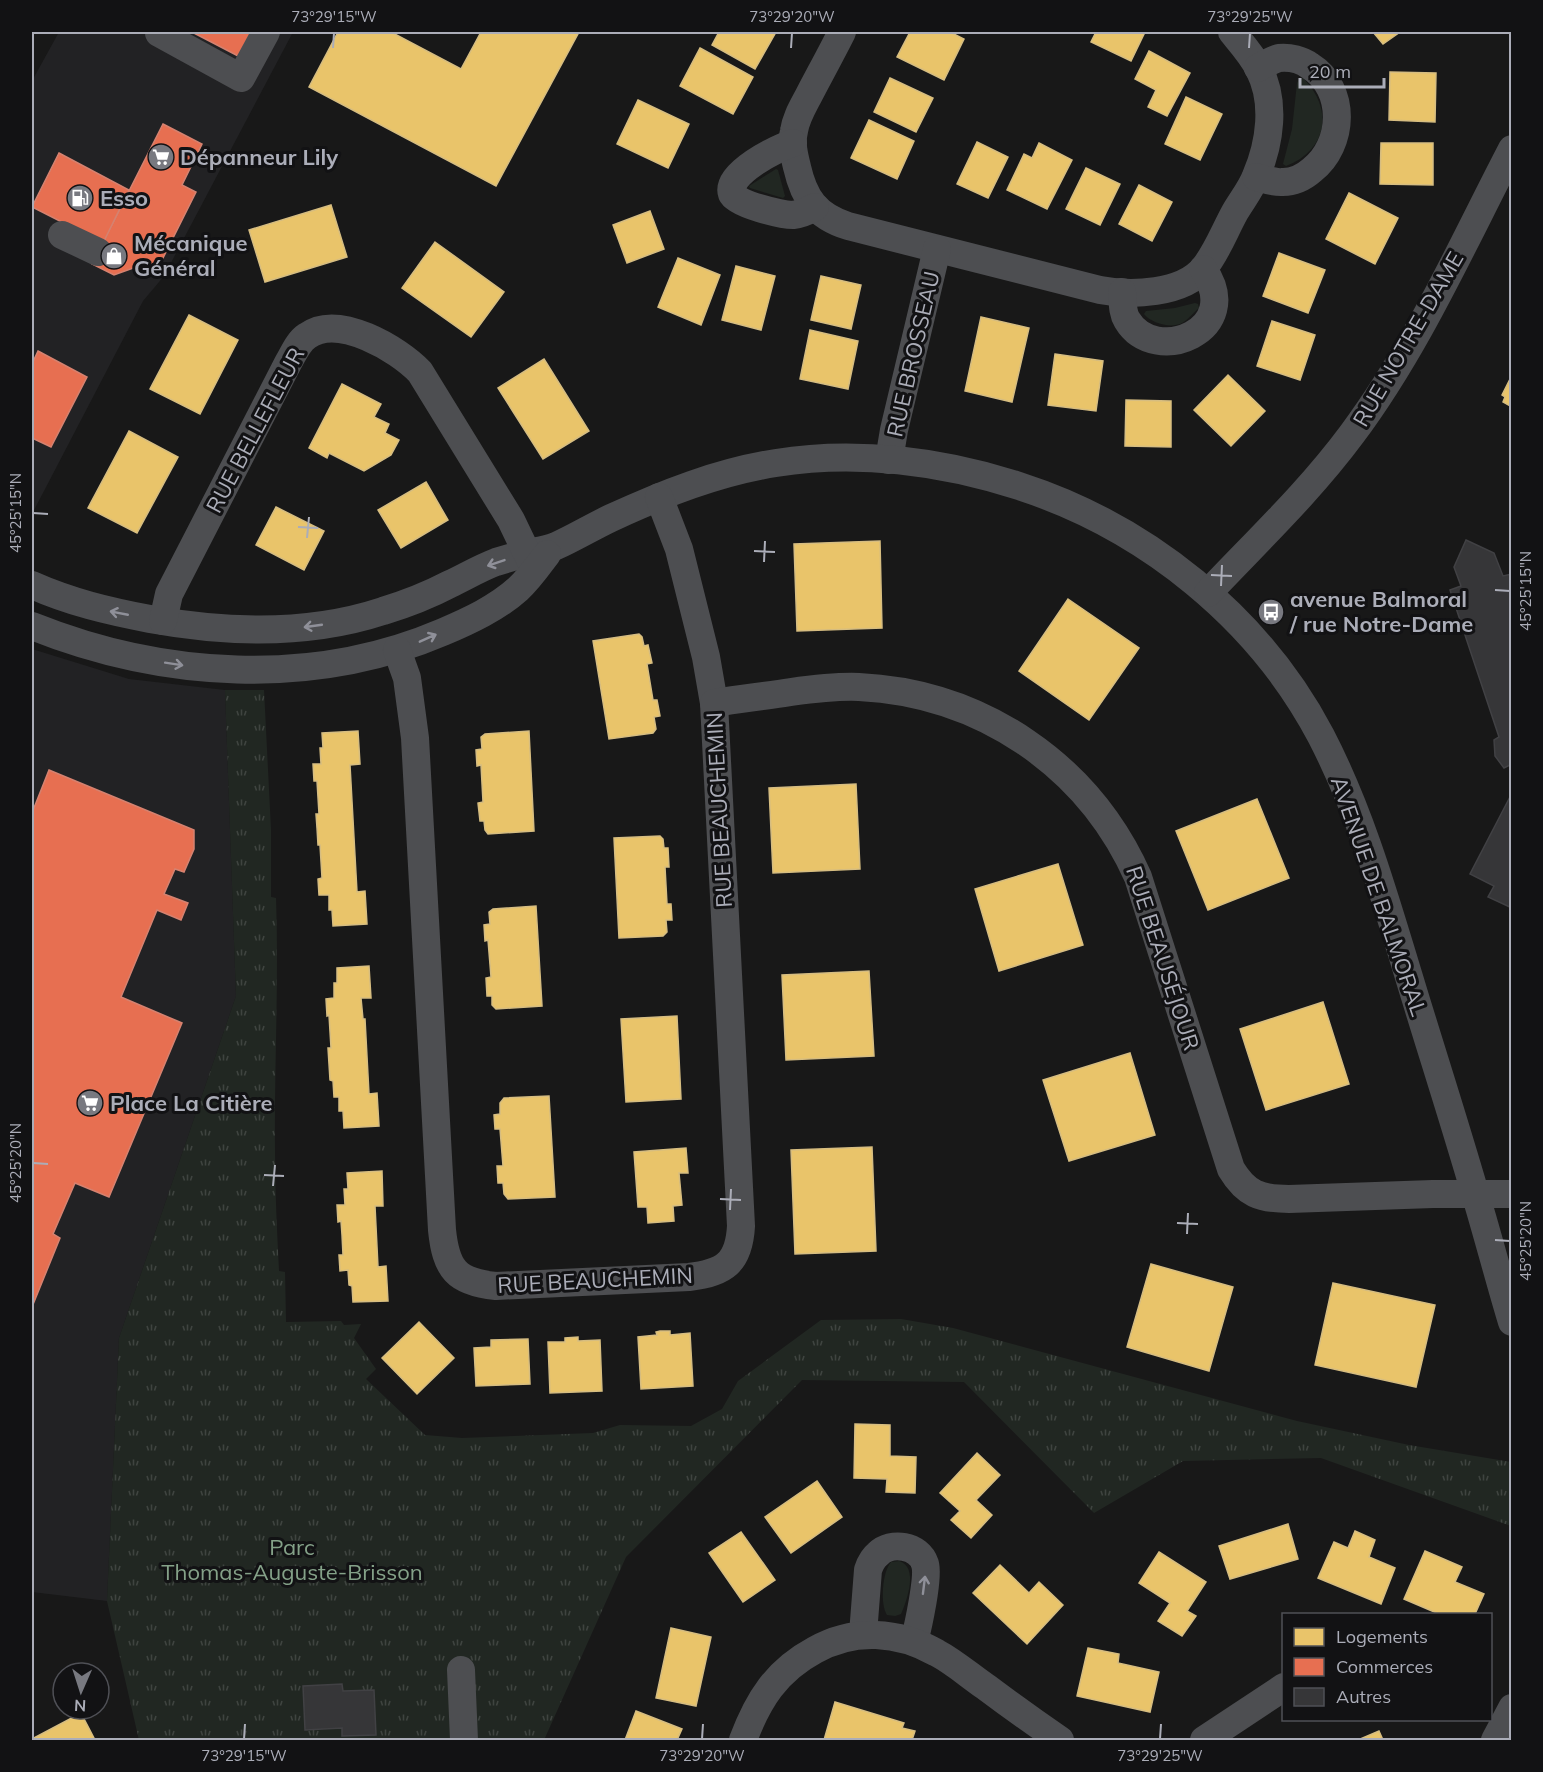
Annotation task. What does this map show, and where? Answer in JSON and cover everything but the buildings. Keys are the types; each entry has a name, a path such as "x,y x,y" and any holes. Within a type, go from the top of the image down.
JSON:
{"street":[{"path":"160,32 241,78 266,32"},
{"name":"RUE BROSSEAU","path":"842,32 800,112 794,130 793,143 800,180 815,207 824,216 836,222 937,249 1100,290 1122,292 1148,291 1183,284 1194,278 1203,269 1256,177 1266,144 1270,118 1267,94 1258,68 1232,32"},
{"path":"1256,177 1285,183 1308,174 1329,153 1337,123 1337,110 1329,87 1322,75 1303,61 1282,58 1258,68"},
{"path":"793,143 775,150 747,169 735,180 731,187 732,194 735,199 744,203 782,214 802,213 815,207"},
{"name":"RUE NOTRE-DAME","path":"1208,593 1301,496 1352,435 1374,403 1438,294 1512,149"},
{"path":"62,235 98,252"},
{"name":"RUE BROSSEAU","path":"889,460 897,415 937,249"},
{"path":"1122,292 1124,314 1127,320 1143,335 1165,341 1188,338 1206,324 1214,305 1213,287 1203,269"},
{"name":"RUE BELLEFLEUR","path":"163,621 169,594 288,363 299,344 317,330 344,328 366,336 414,364 433,391 511,520 538,557"},
{"name":"AVENUE DE BALMORAL","path":"32,585 75,603 104,610 163,621 237,630 298,628 341,622 413,601 491,564 538,557 605,520 715,477 747,468 778,463 839,458 889,460 944,467 1038,492 1069,505 1128,536 1208,593 1253,640 1284,679 1318,732 1358,818 1475,1194 1512,1322"},
{"name":"RUE BEAUCHEMIN","path":"397,650 407,678 415,738 441,1221 448,1262 467,1280 496,1286 706,1275 718,1271 730,1262 737,1252 741,1226 714,703 706,657 679,549 659,497"},
{"name":"AVENUE DE BALMORAL","path":"32,626 81,644 139,658 192,667 255,670 298,667 367,657 397,650 464,623 497,604 518,588 538,557"},
{"name":"RUE BEAUSÉJOUR","path":"714,703 825,688 857,687 926,696 988,719 1047,757 1067,774 1096,806 1127,852 1138,877 1231,1169 1241,1184 1251,1192 1273,1199 1512,1194"},
{"path":"863,1635 868,1570 871,1562 884,1549 893,1546 904,1547 913,1550 925,1563 926,1575 914,1642"},
{"path":"743,1740 755,1711 781,1674 795,1662 830,1642 846,1636 863,1635 888,1636 914,1642 938,1653 1060,1740"},
{"path":"461,1670 464,1740"},
{"path":"1204,1740 1282,1688"}],"shaded area":[{"path":"59,32 293,32 164,276 143,301 32,514 32,81"},
{"path":"32,649 129,679 225,690 236,996 119,1338 107,1601 32,1592"}],"green space":[{"path":"1303,78 1313,90 1319,103 1322,128 1311,150 1286,166 1283,164 1292,129 1297,83"},
{"path":"776,169 785,196 783,198 750,188 749,186"},
{"path":"1195,303 1199,308 1185,321 1176,325 1156,322 1144,314 1146,311"},
{"name":"Parc Thomas-Auguste-Brisson","path":"225,690 264,690 271,830 271,897 276,898 277,930 276,1212 279,1271 285,1272 286,1322 341,1321 344,1325 361,1324 354,1338 376,1369 366,1379 425,1435 462,1438 593,1433 620,1425 691,1426 722,1409 738,1381 821,1320 901,1319 953,1328 1297,1421 1409,1445 1511,1462 1511,1526 1321,1458 1183,1461 1094,1513 964,1382 802,1380 626,1557 544,1740 139,1740 107,1601 119,1338 236,996"},
{"path":"899,1561 909,1570 910,1585 901,1614 887,1615 883,1604 884,1581 891,1562"}],"place":[{"name":"Dépanneur Lily","path":"161,157"},
{"name":"Esso","path":"80,198"},
{"name":"Mécanique Général","path":"114,256"},
{"name":"avenue Balmoral / rue Notre-Dame","path":"1271,612"},
{"name":"Place La Citière","path":"90,1103"}]}
